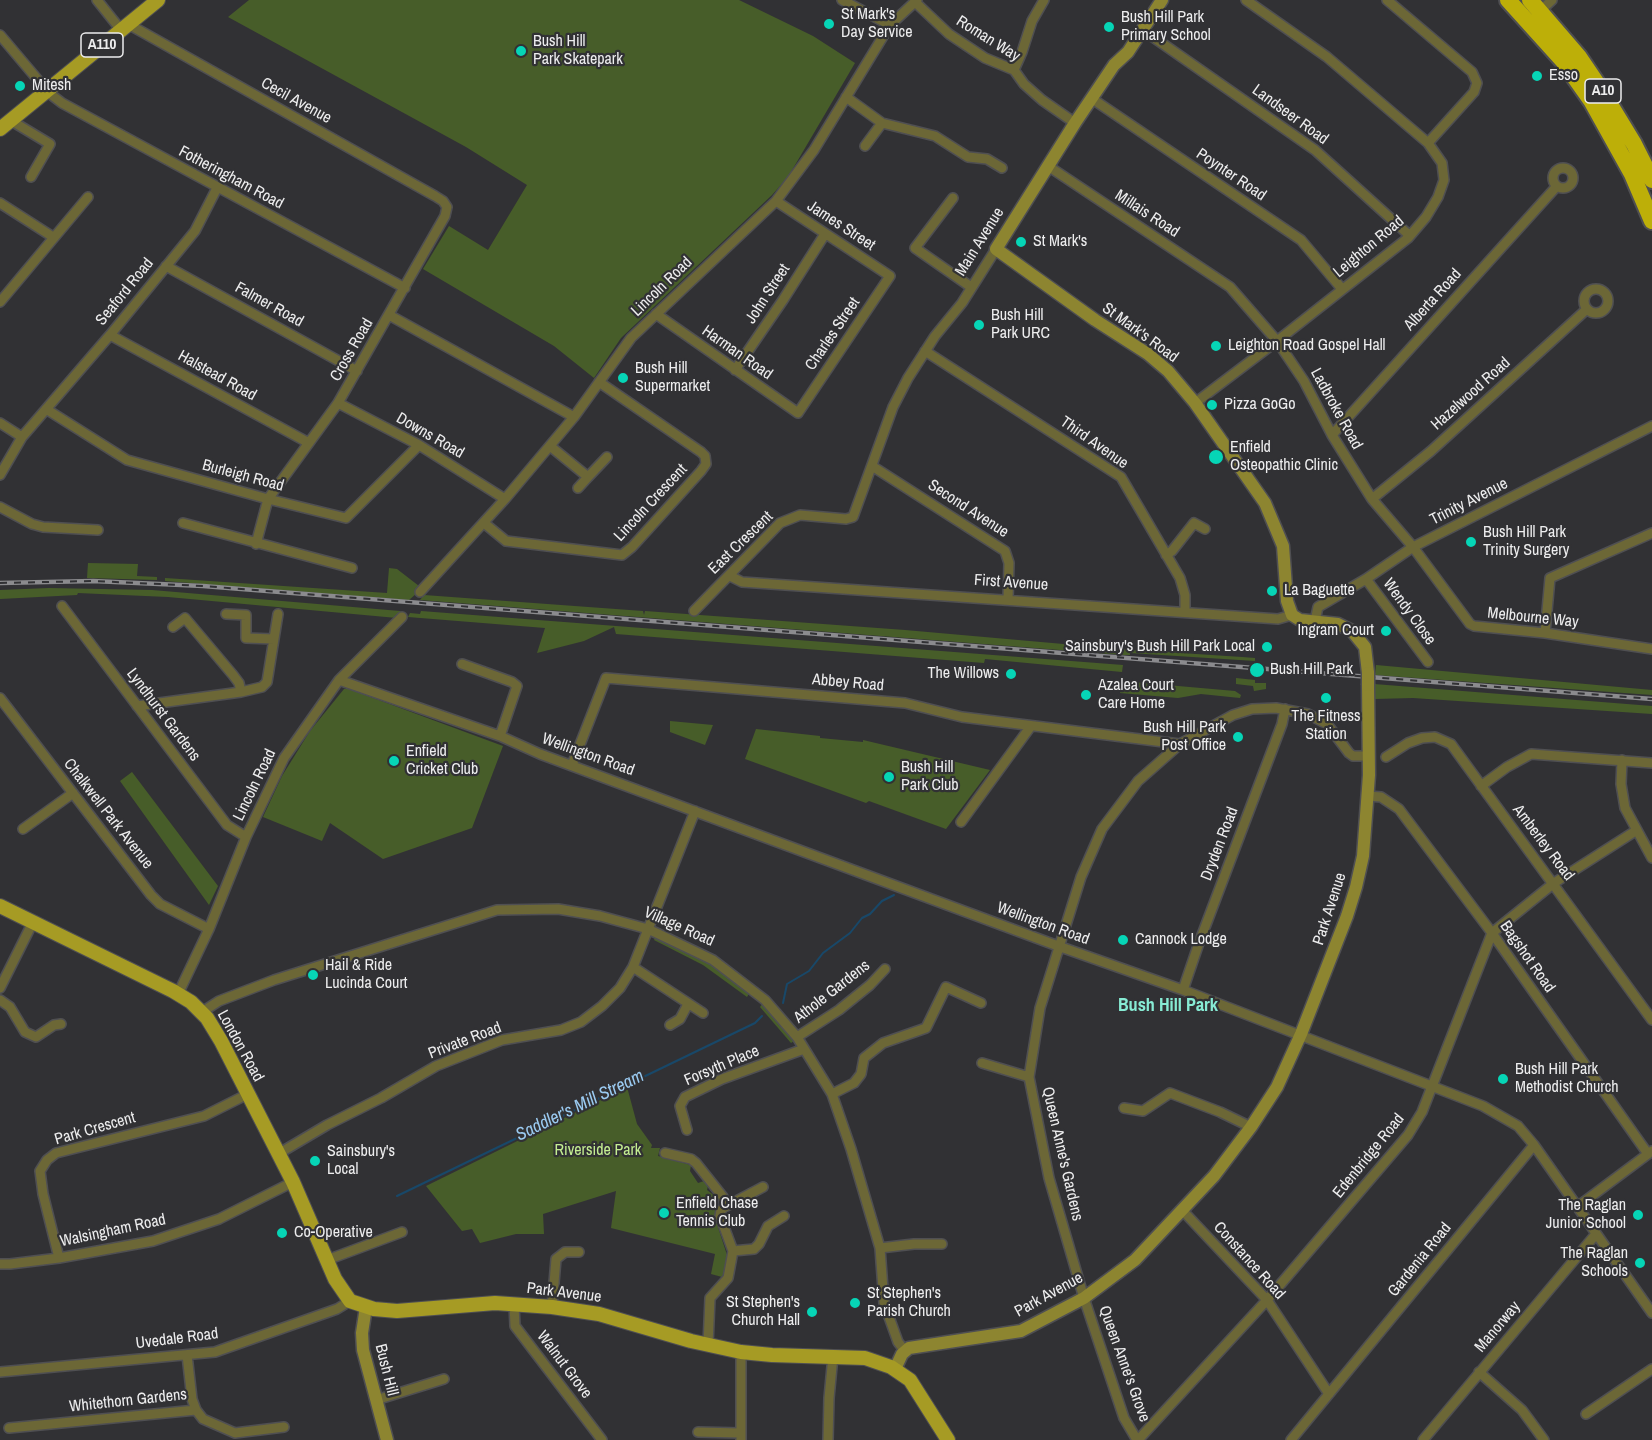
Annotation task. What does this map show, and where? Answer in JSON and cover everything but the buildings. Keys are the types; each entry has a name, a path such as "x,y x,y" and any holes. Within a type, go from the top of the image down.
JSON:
{"highway":[{"name":"A10","path":"1508,0 1538,8 1579,57 1634,144 1652,180"},
{"name":"A10","path":"1538,8 1563,61 1592,102 1632,174 1652,221"}],"main road":[{"name":"A110","path":"5,125 50,94 158,0"},
{"name":"London Road","path":"0,906 178,994 202,1012 218,1034 293,1182 335,1279 350,1301"},
{"name":"Park Avenue","path":"350,1301 366,1307 404,1310 514,1304 552,1307 613,1317 708,1345 741,1352 865,1358 895,1369"},
{"path":"895,1369 913,1383 948,1440"}],"street":[{"path":"97,0 125,27"},
{"path":"842,0 890,25"},
{"path":"1014,70 1032,21 1044,0"},
{"name":"Main Avenue","path":"853,517 893,407 925,351 962,303 1091,98 1114,65 1128,52 1162,0"},
{"name":"Leighton Road","path":"1195,403 1277,341 1409,235 1426,217 1438,197 1444,180 1442,163 1428,143 1326,57 1246,0"},
{"path":"1387,0 1472,72 1477,83 1474,92 1428,143"},
{"name":"Lincoln Road","path":"420,592 484,523 550,446 574,417 631,338 776,201 814,150 890,25 916,1"},
{"name":"Roman Way","path":"916,1 949,34 985,58 1014,70 1024,84 1042,100 1075,123"},
{"name":"Cecil Avenue","path":"125,27 435,196 447,207"},
{"name":"Landseer Road","path":"1143,30 1315,150 1409,235"},
{"path":"0,35 50,94"},
{"name":"Fotheringham Road","path":"50,94 217,188 405,288"},
{"path":"846,97 882,123 935,136 968,157 987,159 1002,168"},
{"name":"Poynter Road","path":"1091,98 1301,240 1342,289"},
{"path":"865,146 882,123"},
{"path":"5,125 50,144 31,177"},
{"name":"Millais Road","path":"1048,166 1230,287"},
{"name":"Alberta Road","path":"1332,435 1557,186"},
{"name":"Seaford Road","path":"0,475 22,436 110,335 195,231 217,188"},
{"path":"0,302 88,197"},
{"path":"952,198 915,248 971,287"},
{"name":"James Street","path":"776,201 890,276"},
{"path":"0,203 53,237"},
{"name":"Cross Road","path":"268,499 338,403 405,288 445,216 447,207"},
{"name":"John Street","path":"735,370 825,234"},
{"name":"St Mark's Road","path":"996,249 1095,320 1148,354 1168,371 1195,403 1265,503 1282,546 1287,601 1292,615"},
{"name":"Falmer Road","path":"166,266 357,371"},
{"name":"Charles Street","path":"801,409 890,276"},
{"name":"Ladbroke Road","path":"1230,287 1277,341 1304,381 1332,435 1372,499 1413,547"},
{"name":"Hazelwood Road","path":"1372,499 1431,451 1587,309"},
{"name":"Harman Road","path":"656,314 798,413 801,409"},
{"path":"389,315 574,417"},
{"name":"Halstead Road","path":"110,335 309,443"},
{"name":"Third Avenue","path":"925,351 1121,477 1183,586 1185,611"},
{"name":"Lincoln Crescent","path":"484,523 506,541 621,555 632,547 701,471 706,464 705,456 701,452 599,382"},
{"name":"Downs Road","path":"338,403 419,445 505,499"},
{"name":"Burleigh Road","path":"46,408 127,460 346,518 419,445"},
{"path":"0,423 22,436"},
{"name":"Trinity Avenue","path":"1315,621 1318,607 1366,579 1413,547 1652,426"},
{"path":"550,446 588,477"},
{"path":"579,488 607,457"},
{"name":"Second Avenue","path":"872,466 1005,551 1009,563 1008,600"},
{"path":"256,544 268,499"},
{"path":"0,507 32,524 43,527 98,530"},
{"name":"East Crescent","path":"694,611 771,531 790,518 800,516 846,519 853,517"},
{"path":"183,523 352,568"},
{"path":"1166,555 1172,551 1194,523 1205,529"},
{"path":"1545,633 1550,578 1652,533"},
{"name":"Melbourne Way","path":"1413,547 1470,624 1474,626 1545,633 1652,649"},
{"name":"First Avenue","path":"730,576 742,582 1278,619 1292,615 1300,620 1338,624 1358,636 1365,647 1368,679 1369,756"},
{"name":"Wendy Close","path":"1366,579 1428,662"},
{"name":"Lyndhurst Gardens","path":"62,606 227,825 246,837"},
{"path":"226,614 246,615 246,638 274,639"},
{"path":"137,706 262,687 267,682 278,614"},
{"name":"Lincoln Road","path":"178,994 209,929 246,837 284,758 339,680 402,617"},
{"path":"174,627 185,618 233,675 241,692"},
{"path":"462,664 512,682 517,686 500,736"},
{"name":"Abbey Road","path":"572,765 606,678 905,703 962,717 1180,744"},
{"name":"Wellington Road","path":"339,680 500,736 695,811 1301,1034 1432,1085 1501,1115 1518,1126 1534,1145 1652,1313"},
{"name":"Chalkwell Park Avenue","path":"0,698 160,904 209,929"},
{"name":"Queen Anne's Gardens","path":"1084,1298 1049,1178 1029,1077 1040,1008 1058,946 1081,877 1101,829 1138,781 1180,744 1233,715 1252,709 1285,709 1308,714 1327,724 1349,753 1359,757 1369,756"},
{"name":"Dryden Road","path":"1183,990 1282,724 1285,709"},
{"path":"965,820 1031,726"},
{"name":"Amberley Road","path":"1386,757 1408,743 1422,738 1435,737 1444,739 1459,753 1652,1020"},
{"path":"1481,786 1507,767 1532,754 1652,763"},
{"name":"Park Avenue","path":"905,1351 909,1348 1021,1331 1084,1298 1135,1260 1214,1176 1251,1127 1277,1087 1301,1034 1343,925 1356,887 1363,855 1369,756"},
{"path":"1622,760 1621,784 1625,808 1652,858"},
{"path":"23,829 73,793"},
{"name":"Bagshot Road","path":"1368,796 1381,797 1400,809 1650,1153"},
{"name":"Private Road","path":"278,1154 436,1066 502,1040 561,1030 580,1022 602,1006 620,988 633,967 695,811"},
{"name":"Edenbridge Road","path":"1137,1440 1267,1300 1408,1135 1422,1112 1492,933 1554,883 1637,830"},
{"name":"Village Road","path":"202,1012 219,1001 274,980 497,910 558,909 600,916 648,929 713,960 765,1000 797,1038 832,1094 880,1248 884,1303 898,1342 905,1351"},
{"path":"0,988 33,922"},
{"path":"633,967 703,1013"},
{"name":"Athole Gardens","path":"797,1038 862,992 885,969"},
{"path":"832,1094 854,1083 861,1074 864,1058 883,1043 926,1028 946,987 981,1003"},
{"path":"0,1000 10,1006 25,1032 36,1037 54,1025 61,1024"},
{"path":"670,1025 680,1019 688,1004"},
{"name":"Forsyth Place","path":"687,1130 680,1106 686,1097 722,1080 804,1049"},
{"path":"982,1064 1029,1077"},
{"path":"1124,1108 1143,1111 1170,1093 1220,1112 1251,1127"},
{"name":"Park Crescent","path":"59,1258 43,1194 40,1171 47,1160 56,1153 204,1116 248,1094"},
{"name":"Gardenia Road","path":"1291,1440 1534,1145"},
{"path":"665,1153 696,1163 723,1197 725,1207"},
{"path":"1577,1207 1650,1153"},
{"name":"Walsingham Road","path":"0,1264 59,1258 153,1241 219,1219 293,1182"},
{"path":"708,1345 710,1298 728,1278 733,1251 720,1216 721,1210 763,1187"},
{"name":"Constance Road","path":"1183,1211 1267,1300 1329,1394"},
{"path":"733,1251 754,1249 768,1226 784,1216"},
{"path":"327,1260 402,1232"},
{"name":"Manorway","path":"1423,1440 1596,1234"},
{"path":"880,1248 914,1244 942,1244"},
{"path":"552,1307 556,1259 565,1252 579,1252"},
{"name":"Queen Anne's Grove","path":"1084,1298 1124,1418 1137,1440"},
{"name":"Uvedale Road","path":"0,1372 187,1355 225,1349 337,1309 350,1301"},
{"name":"Walnut Grove","path":"514,1304 515,1326 602,1440"},
{"name":"Bush Hill","path":"366,1307 362,1324 362,1342 387,1440"},
{"path":"895,1369 905,1351"},
{"path":"698,1432 740,1436 741,1352"},
{"name":"Whitethorn Gardens","path":"9,1428 196,1410 192,1399 187,1355"},
{"path":"828,1440 833,1356"},
{"path":"1586,1414 1652,1369"},
{"path":"1479,1372 1522,1410 1544,1440"},
{"path":"376,1400 444,1380"},
{"path":"196,1410 203,1419 235,1433 284,1427"}],"green space":[{"path":"249,0 739,0 813,36 855,63 788,177 772,195 621,338 594,378 554,346 423,269 449,226 488,250 527,185 466,147 228,17"},
{"path":"88,563 138,564 137,576 157,577 157,580 87,578"},
{"path":"389,568 397,569 419,586 417,593 409,600 165,581 165,578 387,593"},
{"path":"49,588 152,590 403,613 397,618 168,597 78,593 77,595 0,599 0,590"},
{"path":"424,595 643,611 644,615 645,611 905,630 1255,658 1255,661 1130,653 1130,655 1124,655 420,600"},
{"path":"421,611 1123,665 1122,672 985,659 984,663 616,634 614,627 584,641 537,653 545,628 408,617 410,613 420,614"},
{"path":"1376,665 1652,690 1652,695 1375,675"},
{"path":"1236,678 1255,680 1255,683 1266,683 1266,689 1254,691 1253,686 1236,684"},
{"path":"1121,681 1235,691 1241,695 1240,698 1201,694 1178,698 1120,693"},
{"path":"1374,684 1652,706 1652,714 1413,698 1374,699"},
{"name":"Enfield Cricket Club","path":"344,689 503,746 472,828 383,859 330,823 322,841 263,817 282,776 310,731"},
{"path":"670,721 713,725 705,745 670,732"},
{"name":"Bush Hill Park Club","path":"756,729 820,736 820,738 863,742 863,740 990,770 946,829 745,759"},
{"path":"132,772 218,886 209,905 120,781"},
{"path":"656,935 707,961 750,992 747,997 703,965 654,940"},
{"path":"763,1003 794,1041 791,1043 760,1007"},
{"name":"Riverside Park","path":"627,1087 637,1124 652,1145 651,1148 660,1148 658,1156 691,1165 690,1171 698,1183 704,1181 708,1186 707,1190 716,1197 716,1221 727,1255 726,1271 722,1277 711,1274 715,1254 611,1228 616,1191 543,1214 544,1234 516,1234 480,1243 472,1229 462,1231 426,1186"}],"waterway":[{"name":"Saddler's Mill Stream","path":"783,1003 787,984 809,971 823,953 850,933 862,918 870,914 882,901 894,895"},
{"name":"Saddler's Mill Stream","path":"397,1196 755,1023 762,1016"}],"railway":[{"path":"0,583 93,581 203,586 1652,699"}],"place":[{"name":"St Mark's Day Service","path":"829,24"},
{"name":"Bush Hill Park Primary School","path":"1109,27"},
{"name":"Bush Hill Park Skatepark","path":"521,51"},
{"name":"Esso","path":"1537,76"},
{"name":"Mitesh","path":"20,86"},
{"name":"St Mark's","path":"1021,242"},
{"name":"Bush Hill Park URC","path":"979,325"},
{"name":"Leighton Road Gospel Hall","path":"1216,346"},
{"name":"Bush Hill Supermarket","path":"623,378"},
{"name":"Pizza GoGo","path":"1212,405"},
{"name":"Enfield Osteopathic Clinic","path":"1216,457"},
{"name":"Bush Hill Park Trinity Surgery","path":"1471,542"},
{"name":"La Baguette","path":"1272,591"},
{"name":"Ingram Court","path":"1386,631"},
{"name":"Sainsbury's Bush Hill Park Local","path":"1267,647"},
{"name":"Bush Hill Park","path":"1257,670"},
{"name":"The Willows","path":"1011,674"},
{"name":"Azalea Court Care Home","path":"1086,695"},
{"name":"The Fitness Station","path":"1326,698"},
{"name":"Bush Hill Park Post Office","path":"1238,737"},
{"name":"Enfield Cricket Club","path":"394,761"},
{"name":"Bush Hill Park Club","path":"889,777"},
{"name":"Cannock Lodge","path":"1123,940"},
{"name":"Hail & Ride Lucinda Court","path":"313,975"},
{"name":"Bush Hill Park Methodist Church","path":"1503,1079"},
{"name":"Sainsbury's Local","path":"315,1161"},
{"name":"Enfield Chase Tennis Club","path":"664,1213"},
{"name":"The Raglan Junior School","path":"1638,1215"},
{"name":"Co-Operative","path":"282,1233"},
{"name":"The Raglan Schools","path":"1640,1263"},
{"name":"St Stephen's Parish Church","path":"855,1303"},
{"name":"St Stephen's Church Hall","path":"812,1312"}],"district":[{"name":"Bush Hill Park","path":"1168,1006"}]}
